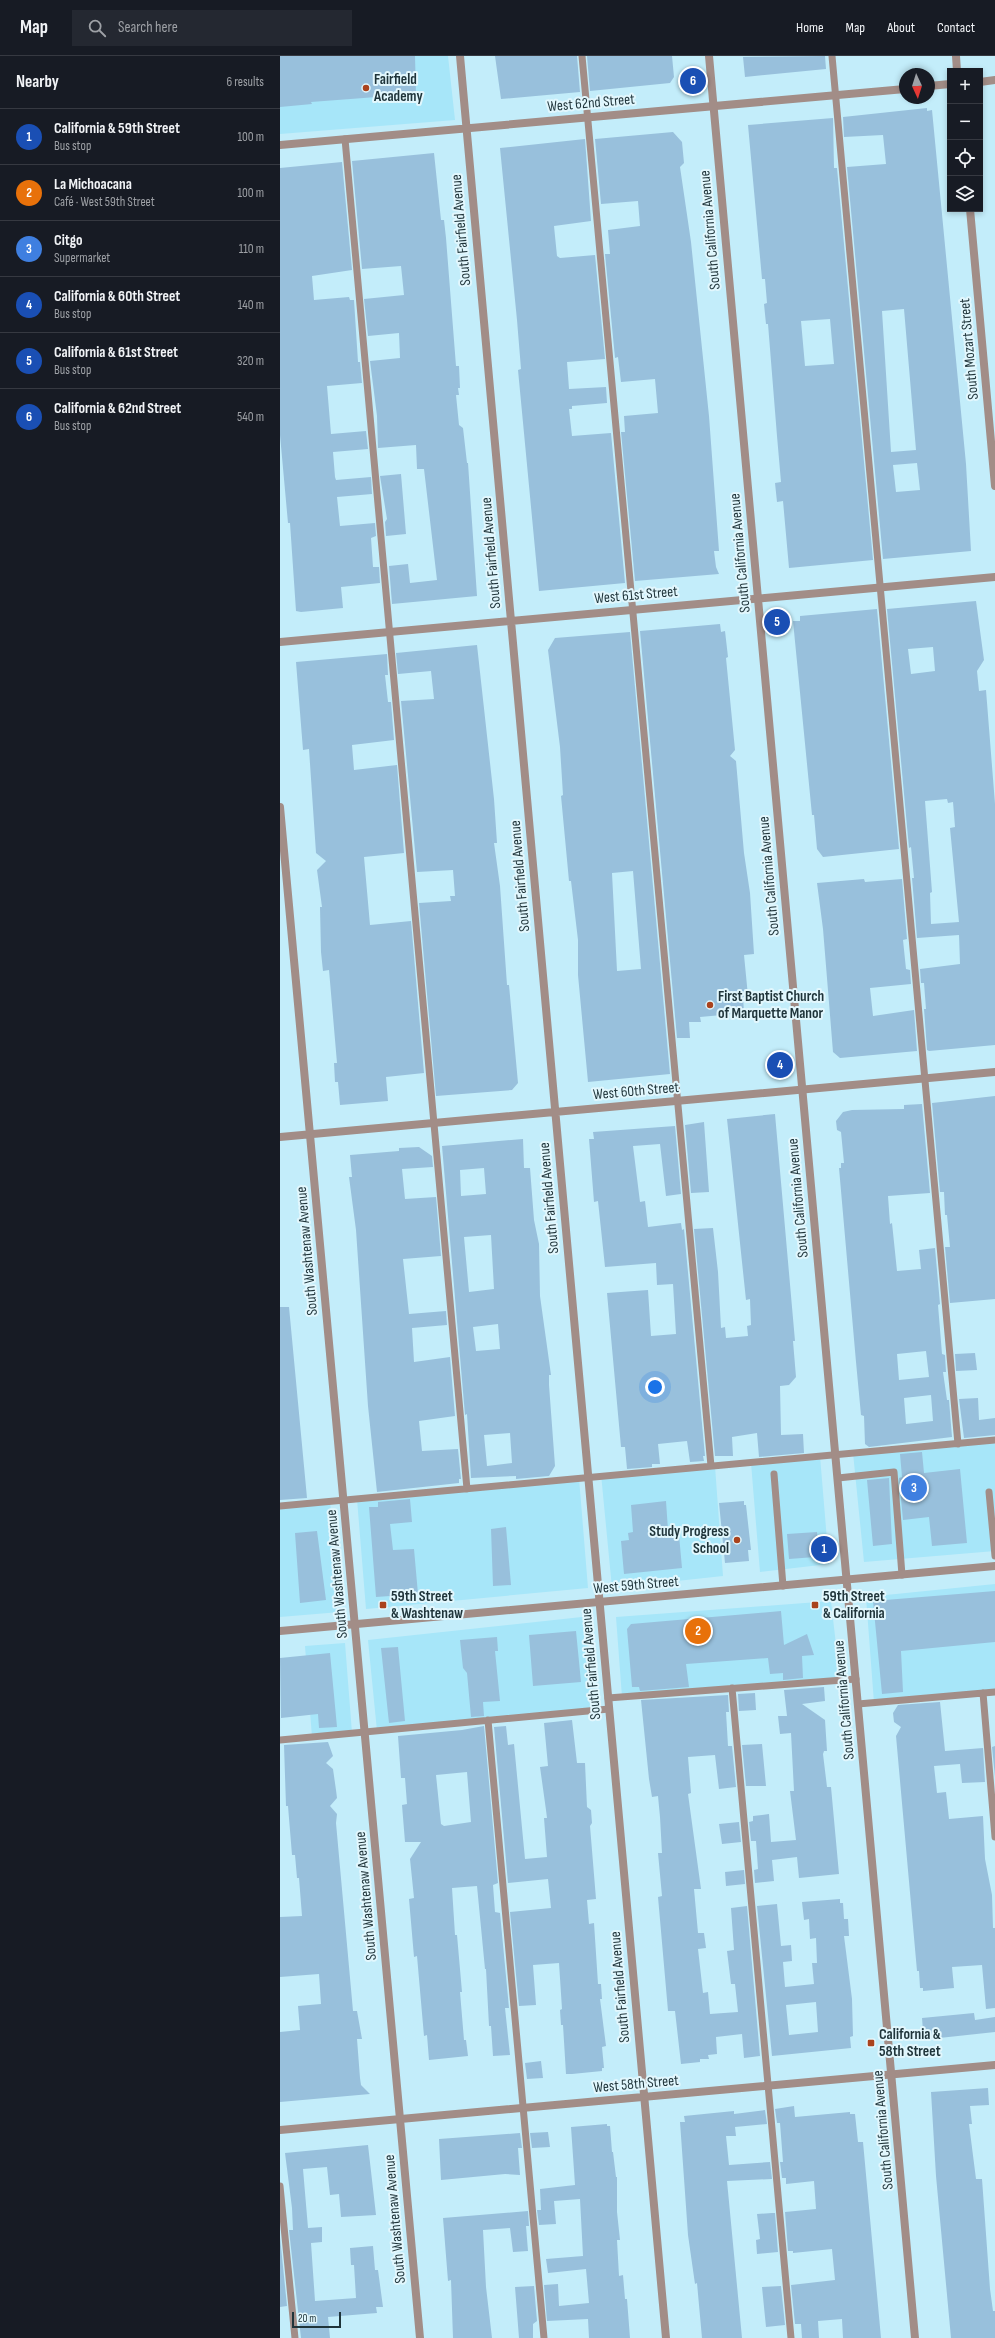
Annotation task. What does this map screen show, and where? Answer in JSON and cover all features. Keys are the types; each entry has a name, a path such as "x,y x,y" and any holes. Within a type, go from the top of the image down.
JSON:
{"street":[{"name":"South Fairfield Avenue","path":"460,56 666,2338"},
{"name":"South California Avenue","path":"709,56 915,2338"},
{"path":"956,56 957,68"},
{"path":"983,82 995,80"},
{"path":"935,85 947,84"},
{"name":"West 62nd Street","path":"280,145 899,89"},
{"name":"South Mozart Street","path":"970,212 995,486"},
{"name":"West 61st Street","path":"280,642 995,577"},
{"name":"South Washtenaw Avenue","path":"280,807 366,1732 420,2338"},
{"name":"West 60th Street","path":"280,1137 995,1072"},
{"name":"West 59th Street","path":"280,1631 995,1566"},
{"name":"West 58th Street","path":"280,2130 995,2065"}],"lane":[{"path":"582,56 711,1466"},
{"path":"832,56 958,1444"},
{"path":"345,139 467,1489"},
{"path":"280,1506 995,1440"},
{"path":"838,1478 894,1472 902,1575"},
{"path":"774,1474 783,1586"},
{"path":"989,1492 995,1556"},
{"path":"608,1698 856,1679"},
{"path":"732,1688 791,2338"},
{"path":"858,1704 995,1692"},
{"path":"983,1693 995,1837"},
{"path":"280,1740 609,1709"},
{"path":"488,1720 544,2338"},
{"path":"280,2186 295,2338"}],"shaded area":[{"name":"Fairfield Academy","path":"280,56 448,56 455,120 280,134"},
{"path":"995,1440 995,1551 864,1562 853,1453"},
{"path":"820,1456 829,1564 760,1572 751,1463"},
{"path":"715,1466 723,1576 612,1588 601,1474"},
{"path":"579,1478 588,1588 366,1609 357,1499"},
{"path":"330,1501 340,1612 280,1617 280,1506"},
{"path":"995,1584 995,1692 874,1703 866,1597"},
{"path":"831,1601 840,1680 622,1697 616,1617"},
{"path":"591,1616 599,1710 377,1731 368,1640"},
{"path":"345,1643 352,1733 312,1737 305,1646"}],"building":[{"path":"280,56 415,56 416,94 311,102 312,104 280,107"},
{"path":"495,56 577,56 580,92 501,99"},
{"path":"587,56 672,56 674,77 670,83 590,91"},
{"path":"825,56 826,69 745,77 743,57"},
{"path":"927,108 927,111 932,110 966,464 971,551 883,559 847,167 886,164 883,135 844,137 843,117","holes":["904,309 916,450 891,452 882,311","917,463 920,490 896,492 893,465"]},
{"path":"833,118 834,168 837,168 873,560 789,568 783,501 777,502 775,483 781,482 768,324 766,324 764,304 767,303 765,279 762,279 748,125","holes":["830,319 834,364 805,366 801,321"]},
{"path":"673,132 682,142 684,163 680,167 691,242 709,416 719,551 714,551 716,567 719,574 635,581 621,432 625,432 624,416 658,413 655,379 621,382 618,357 615,358 605,254 610,254 608,230 640,226 638,201 601,204 595,139"},
{"path":"585,139 591,221 554,226 557,256 560,258 595,255 605,359 567,362 569,389 606,387 607,403 572,406 572,409 569,409 572,436 611,433 625,583 539,591 518,370 521,369 517,320 500,148"},
{"path":"434,153 441,220 444,220 446,238 456,366 459,366 460,388 458,388 459,395 456,395 459,425 463,428 468,463 477,596 392,604 389,566 408,564 410,583 437,580 424,469 417,469 416,445 378,448 377,416 370,361 400,358 399,333 368,336 364,299 404,295 401,266 362,269 352,161"},
{"path":"342,162 352,270 312,276 314,300 349,297 350,300 354,300 358,362 360,362 362,383 327,386 331,434 366,431 368,449 333,452 335,477 336,480 371,477 372,494 337,497 340,526 375,523 376,536 371,538 373,567 379,567 380,583 341,587 343,608 301,612 296,611 290,523 288,523 280,435 280,168"},
{"path":"401,474 406,534 386,536 385,522 387,519 380,476"},
{"path":"976,601 984,660 977,671 979,691 986,690 995,804 995,1045 927,1050 924,983 921,983 920,969 960,964 959,935 917,938 912,878 914,878 911,847 909,848 887,609","holes":["933,647 935,671 911,674 908,649","947,799 948,803 953,802 955,827 950,828 959,922 931,924 930,893 932,892 925,801"]},
{"path":"877,609 899,849 823,857 817,849 814,815 812,815 793,621 800,621 800,616"},
{"path":"720,624 721,632 725,631 728,657 726,658 735,750 730,756 736,761 744,853 750,893 754,954 744,955 748,996 743,997 744,1013 700,1017 701,1022 689,1022 690,1038 677,1038 640,631"},
{"path":"630,632 670,1074 588,1082 578,975 578,940 571,881 569,881 561,796 563,795 560,747 548,650 555,638","holes":["633,871 641,969 617,971 612,873"]},
{"path":"477,645 494,799 497,843 494,843 500,886 507,985 509,985 518,1083 512,1090 436,1096 419,903 451,901 450,896 455,896 453,870 417,872 401,701 434,699 431,671 398,674 396,653"},
{"path":"387,654 388,675 385,675 388,702 391,702 394,740 352,745 354,770 397,765 404,853 364,857 370,925 411,921 424,1073 386,1077 388,1101 340,1105 338,1082 335,1082 334,1063 337,1063 329,970 323,971 321,952 320,907 322,907 317,870 326,861 316,853 309,749 303,750 296,662"},
{"path":"864,879 865,882 902,879 907,939 903,940 906,969 910,970 911,984 870,988 873,1016 914,1010 917,1051 840,1058 833,1052 823,929 817,883"},
{"path":"995,1096 995,1299 950,1303 945,1247 950,1247 947,1215 945,1215 944,1192 940,1192 932,1103"},
{"path":"922,1104 930,1193 888,1196 890,1224 892,1223 897,1271 921,1269 919,1250 935,1248 940,1304 938,1305 942,1354 945,1355 946,1372 943,1372 947,1400 949,1400 952,1437 869,1447 865,1444 864,1416 861,1415 839,1168 841,1168 841,1163 844,1163 841,1132 837,1130 836,1121 843,1112 852,1110 904,1109 904,1105","holes":["926,1351 929,1377 899,1380 897,1354","931,1395 933,1421 906,1424 904,1398"]},
{"path":"775,1114 795,1341 793,1341 796,1377 789,1385 780,1386 781,1435 803,1434 804,1453 759,1457 757,1433 732,1437 733,1456 715,1456 694,1229 713,1228 718,1272 721,1328 725,1327 726,1338 748,1336 747,1326 751,1325 750,1299 746,1300 727,1119"},
{"path":"704,1122 709,1192 691,1193 685,1125"},
{"path":"675,1126 681,1194 666,1196 660,1144 633,1146 640,1202 645,1201 648,1227 681,1223 682,1230 684,1229 705,1456 703,1456 704,1461 690,1462 687,1441 658,1444 660,1464 652,1464 652,1467 627,1469 625,1447 621,1447 607,1293 648,1290 651,1336 676,1334 673,1284 657,1285 656,1263 605,1267 598,1201 594,1202 589,1139 594,1139 593,1132"},
{"path":"523,1139 524,1168 530,1168 534,1220 539,1244 540,1296 551,1375 549,1375 549,1385 555,1466 549,1476 516,1479 516,1476 471,1478 467,1414 465,1415 442,1146","holes":["484,1168 486,1194 461,1196 460,1170","491,1235 494,1289 469,1292 464,1237","498,1324 500,1349 476,1351 473,1327","510,1433 512,1463 487,1466 484,1435"]},
{"path":"419,1147 432,1156 433,1167 402,1169 405,1199 436,1197 441,1256 403,1259 409,1314 446,1311 447,1325 412,1328 414,1362 450,1357 455,1416 419,1421 422,1451 458,1449 461,1479 459,1479 459,1483 377,1492 368,1406 356,1230 349,1177 352,1177 350,1155 399,1151 399,1148"},
{"path":"280,1307 289,1307 307,1498 280,1500"},
{"path":"975,1353 977,1370 956,1371 955,1354"},
{"path":"978,1398 979,1420 995,1418 995,1435 964,1438 959,1399"},
{"path":"922,1452 924,1473 960,1469 967,1543 932,1546 929,1517 903,1520 899,1478 902,1477 900,1454"},
{"path":"889,1478 892,1544 873,1546 867,1480"},
{"path":"410,1499 412,1522 390,1524 393,1550 414,1549 418,1594 376,1597 369,1507 378,1507 378,1502"},
{"path":"666,1501 668,1530 673,1530 674,1535 679,1535 682,1568 624,1574 621,1541 629,1540 628,1533 633,1532 631,1505"},
{"path":"744,1501 744,1505 746,1505 751,1550 748,1550 749,1561 725,1563 719,1503"},
{"path":"506,1527 511,1585 493,1586 491,1529"},
{"path":"317,1531 326,1600 300,1603 295,1533"},
{"path":"817,1532 819,1553 815,1557 789,1559 787,1534"},
{"path":"995,1591 995,1642 901,1651 903,1692 882,1694 873,1601"},
{"path":"781,1611 784,1645 807,1634 814,1655 802,1656 803,1678 783,1680 783,1673 770,1674 768,1658 686,1664 689,1687 640,1691 639,1687 632,1687 627,1629 631,1624"},
{"path":"576,1631 581,1682 533,1686 529,1635"},
{"path":"497,1637 498,1651 495,1651 500,1701 483,1702 484,1716 471,1717 467,1673 463,1668 460,1640"},
{"path":"398,1647 405,1721 389,1723 381,1648"},
{"path":"330,1653 337,1727 319,1728 318,1714 281,1718 280,1658"},
{"path":"824,1687 825,1701 802,1704 825,1720 827,1751 824,1751 823,1754 827,1787 831,1787 839,1874 799,1878 797,1857 772,1860 774,1881 755,1883 754,1870 758,1869 756,1841 751,1841 749,1822 753,1821 753,1816 769,1814 771,1842 796,1840 790,1791 794,1791 791,1733 780,1734 778,1716 787,1716 784,1690"},
{"path":"755,1693 756,1710 739,1711 738,1694"},
{"path":"728,1695 729,1712 726,1712 728,1746 732,1746 736,1787 719,1789 715,1755 688,1757 691,1793 688,1794 701,1889 694,1889 698,1933 704,1933 706,1948 698,1949 703,1993 708,1992 710,2014 738,2012 735,1984 731,1984 727,1951 734,1950 731,1908 747,1906 760,2056 744,2058 742,2034 716,2037 717,2054 708,2055 709,2059 700,2059 700,2062 681,2064 675,2011 668,2011 658,1897 662,1896 658,1853 662,1853 660,1817 658,1796 652,1797 649,1779 641,1700"},
{"path":"940,1702 945,1751 983,1748 985,1782 962,1783 960,1764 934,1766 937,1793 946,1792 949,1819 983,1816 985,1859 992,1895 993,1928 995,1928 995,2008 986,2009 982,1965 952,1967 954,1988 923,1991 923,1988 920,1988 919,1971 917,1971 896,1736 901,1727 894,1722 893,1713 898,1705"},
{"path":"572,1720 577,1763 585,1763 587,1807 591,1810 592,1823 590,1826 596,1899 587,1900 589,1924 594,1923 598,1984 601,1984 602,1999 600,1999 606,2046 602,2047 604,2068 602,2068 602,2071 566,2074 563,2025 561,2025 560,2010 562,2009 559,1963 533,1965 536,2005 519,2006 510,1912 551,1908 548,1879 508,1883 494,1727 506,1726 508,1745 514,1744 525,1859 547,1857 544,1818 547,1818 540,1767 548,1766 544,1723"},
{"path":"484,1726 498,1883 493,1885 495,1912 500,1913 509,2008 505,2008 510,2055 493,2056 477,1886 452,1888 455,1935 457,1935 462,1992 460,1992 464,2040 466,2040 468,2056 429,2060 427,2035 424,2036 417,1956 414,1957 409,1899 414,1898 410,1859 421,1842 405,1842 402,1805 407,1804 405,1778 401,1778 398,1736 462,1730","holes":["467,1772 471,1822 444,1826 441,1824 436,1775"]},
{"path":"328,1742 333,1756 326,1763 333,1769 337,1798 330,1806 337,1814 336,1823 353,2011 357,2011 362,2039 357,2039 360,2078 361,2085 370,2094 280,2102 280,2032 300,2030 298,2006 321,2004 319,1974 280,1977 280,1917 302,1916 299,1878 297,1878 295,1855 292,1855 288,1806 286,1806 284,1745"},
{"path":"762,1744 766,1786 746,1786 742,1745"},
{"path":"995,1746 995,1777 992,1747"},
{"path":"739,1822 741,1842 722,1844 719,1824"},
{"path":"744,1870 745,1884 726,1886 725,1872"},
{"path":"840,1899 840,1903 843,1903 844,1919 848,1919 849,1936 844,1936 852,1999 853,2036 850,2037 851,2048 772,2056 757,1906 777,1904 781,1946 791,1945 792,1961 783,1962 785,1987 814,1984 812,1963 817,1963 816,1938 810,1939 809,1919 804,1920 802,1902","holes":["816,2002 818,2032 789,2035 786,2005"]},
{"path":"974,2013 975,2020 995,2017 995,2032 930,2039 923,2031 922,2018"},
{"path":"541,2061 543,2078 527,2079 525,2063"},
{"path":"988,2088 989,2105 970,2106 972,2124 969,2124 976,2179 982,2179 990,2289 993,2311 995,2311 995,2338 951,2338 936,2176 931,2092"},
{"path":"794,2106 795,2117 850,2112 850,2114 855,2114 858,2142 863,2142 881,2338 843,2338 842,2319 818,2321 819,2338 802,2338 801,2324 795,2324 791,2285 835,2280 832,2249 793,2253 793,2251 788,2251 785,2212 816,2209 814,2181 786,2184 786,2178 782,2178 780,2162 783,2162 780,2123 777,2123 775,2109"},
{"path":"765,2110 767,2124 735,2127 736,2136 726,2136 729,2165 770,2162 772,2179 727,2181 742,2338 702,2338 697,2283 695,2284 688,2235 680,2122 685,2122 684,2116 734,2111 734,2114"},
{"path":"607,2124 607,2126 610,2126 612,2152 617,2177 617,2212 620,2240 617,2240 619,2276 623,2275 625,2299 627,2299 630,2338 589,2338 588,2319 547,2321 544,2285 558,2284 559,2306 589,2303 586,2269 548,2273 546,2259 583,2256 580,2199 554,2201 556,2224 539,2225 537,2210 541,2210 540,2189 575,2185 571,2127"},
{"path":"548,2132 550,2147 532,2148 530,2133"},
{"path":"520,2133 522,2148 518,2148 520,2175 505,2174 441,2180 439,2139"},
{"path":"368,2145 376,2215 341,2217 339,2194 330,2195 327,2167 303,2169 308,2228 322,2227 322,2242 311,2243 315,2301 356,2298 354,2265 351,2265 350,2248 373,2246 375,2270 378,2270 383,2307 376,2307 377,2313 328,2317 330,2338 301,2338 289,2230 293,2230 292,2208 285,2153"},
{"path":"528,2211 529,2226 526,2226 528,2251 513,2252 510,2228 483,2230 486,2287 492,2338 453,2338 451,2280 448,2281 443,2218"},
{"path":"775,2213 778,2252 757,2254 756,2240 760,2239 757,2214"},
{"path":"280,2237 287,2306 280,2307"},
{"path":"534,2286 537,2321 533,2324 533,2338 519,2338 515,2287"},
{"path":"781,2286 785,2325 766,2327 762,2287"}],"place":[{"name":"California & 62nd Street","path":"693,81"},
{"name":"Fairfield Academy","path":"366,88"},
{"name":"California & 61st Street","path":"777,622"},
{"name":"First Baptist Church of Marquette Manor","path":"710,1005"},
{"name":"California & 60th Street","path":"780,1065"},
{"name":"Citgo","path":"914,1488"},
{"name":"Study Progress School","path":"737,1540"},
{"name":"California & 59th Street","path":"824,1549"},
{"name":"59th Street & Washtenaw","path":"383,1605"},
{"name":"59th Street & California","path":"815,1605"},
{"name":"La Michoacana","path":"698,1631"},
{"name":"California & 58th Street","path":"871,2043"}]}
